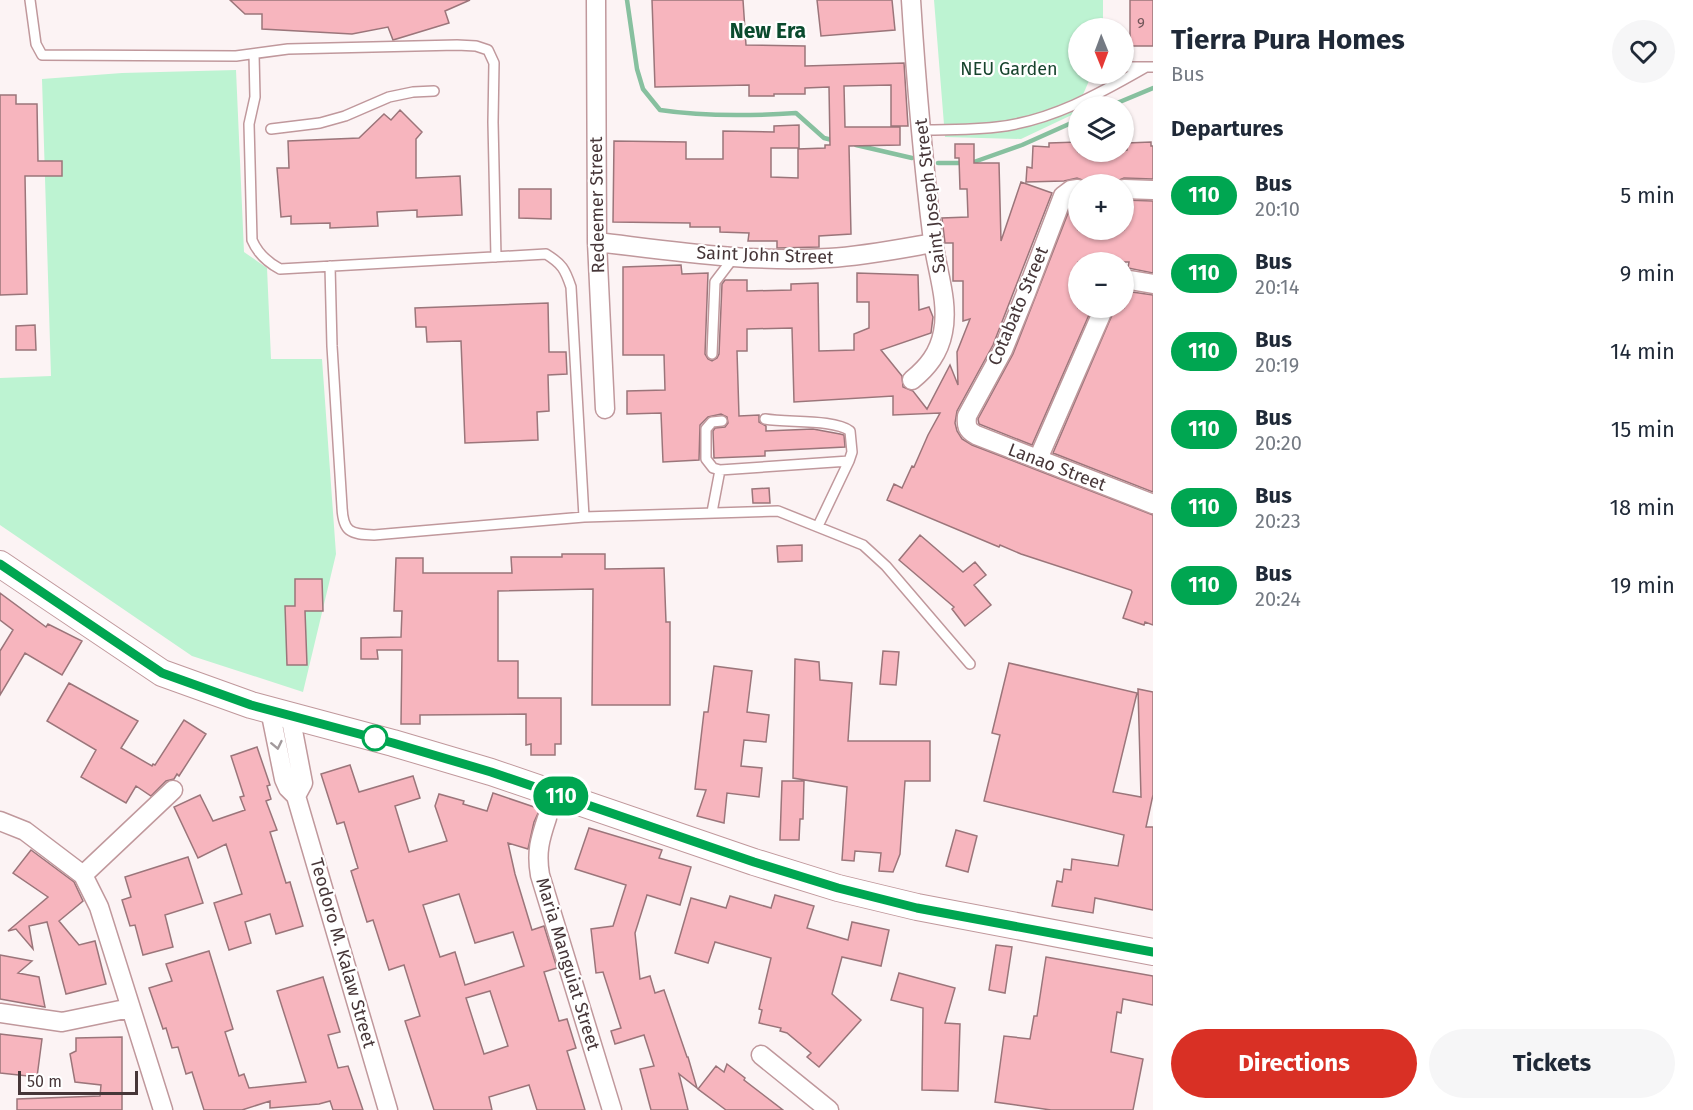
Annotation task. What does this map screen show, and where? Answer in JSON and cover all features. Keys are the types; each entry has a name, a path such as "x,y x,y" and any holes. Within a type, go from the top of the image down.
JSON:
{"main road":[{"path":"0,564 162,673 190,685 491,772 754,862 838,888 917,908 1153,952"}],"street":[{"name":"Redeemer Street","path":"596,0 597,242 605,409"},
{"name":"Saint Joseph Street","path":"911,0 933,243 944,306 944,330 939,350 930,364 912,380"},
{"path":"1134,189 1153,190"},
{"name":"Cotabato Street","path":"966,424 967,416 1003,350 1063,196 1068,193"},
{"name":"Saint John Street","path":"597,242 734,257 830,258 933,243"},
{"path":"1134,281 1153,284"},
{"path":"1038,459 1100,318"},
{"name":"Lanao Street","path":"966,424 968,430 975,435 1153,504"},
{"name":"Teodoro M. Kalaw Street","path":"280,712 284,779 288,788 296,796 388,1110"},
{"path":"83,875 173,790"},
{"name":"Maria Manguiat Street","path":"547,818 537,858 540,875 612,1110"},
{"path":"0,821 25,831 83,875 99,907 163,1110"},
{"path":"0,1012 62,1022 130,1008"},
{"path":"761,1055 829,1110"}],"lane":[{"path":"30,0 36,44 42,55 236,57 288,49 457,45 476,46 488,50 494,63 496,257"},
{"path":"254,54 255,97 249,124 252,240 257,251 269,263 280,269 546,254 560,263 566,271 571,287 584,517"},
{"path":"922,130 997,127 1047,116 1097,95 1149,67"},
{"path":"270,129 321,123 345,116 389,97 412,92 434,91"},
{"path":"712,354 715,282 734,257"},
{"path":"330,266 337,438 342,518 346,529 356,534 374,535 584,517 778,511 862,545 886,566 970,664"},
{"path":"765,419 836,424 850,431 852,452 849,461 818,526"},
{"path":"722,421 712,422 706,429 706,459 713,468 720,470 849,461"},
{"path":"712,512 720,470"}],"green space":[{"name":"NEU Garden","path":"934,0 1103,0 1103,18 1068,18 1068,84 1088,84 1082,96 1068,96 1068,117 1021,139 945,137"},
{"path":"236,70 244,252 267,268 271,359 322,359 336,554 303,692 192,656 0,525 0,378 51,376 42,79 122,73"}],"building":[{"path":"230,0 470,0 445,11 449,23 393,40 388,27 352,34 262,29 262,14 245,14"},
{"path":"652,0 743,0 746,45 805,46 805,66 904,63 908,126 891,126 891,85 844,86 845,127 900,127 900,145 849,146 851,234 819,236 819,247 777,248 777,241 748,241 749,233 720,232 720,227 690,227 690,223 613,222 614,141 686,142 686,159 723,159 723,131 774,132 774,126 799,125 799,148 771,148 771,177 798,178 798,149 825,148 825,145 830,145 829,87 805,88 805,94 749,96 749,85 655,87"},
{"path":"817,0 892,0 895,30 821,36"},
{"path":"1130,0 1153,0 1153,46 1134,46 1134,18 1130,18"},
{"path":"0,95 16,95 16,104 37,104 38,161 62,161 62,176 25,176 27,294 0,295"},
{"path":"400,110 422,132 416,139 416,178 460,176 462,215 417,217 417,210 377,212 378,226 330,228 330,223 291,224 291,216 281,217 277,168 289,168 288,141 359,138 384,114 391,120"},
{"path":"1068,142 1068,162 1134,162 1134,143 1151,142 1153,179 1134,178 1134,174 1068,174 1068,180 1064,181 1026,182 1027,167 1032,168 1033,146 1049,147 1049,143"},
{"path":"955,144 974,144 974,163 999,163 1001,241 1021,182 1052,193 993,345 957,411 955,423 957,431 962,439 972,445 1153,515 1153,625 1145,622 1144,625 1123,618 1131,590 1000,545 999,547 887,500 894,484 902,488 940,413 893,415 893,396 794,402 792,328 747,329 747,351 737,351 739,416 759,415 759,422 766,426 766,431 813,429 844,435 845,447 765,451 765,456 714,458 713,431 715,428 725,427 728,423 727,417 721,414 708,417 700,425 699,460 663,462 661,413 627,414 627,391 665,390 664,355 623,355 623,267 681,265 682,274 708,273 705,354 712,361 719,354 722,284 725,280 747,280 747,291 791,290 791,284 818,283 819,351 854,350 854,334 869,328 869,302 857,302 857,273 918,275 919,310 929,307 933,317 931,333 881,350 902,376 903,387 913,391 927,409 950,365 958,385 957,352 970,319 963,321 963,281 953,281 953,243 945,243 942,218 968,217 967,189 960,189 959,158 955,158"},
{"path":"519,189 551,189 551,219 519,218"},
{"path":"1134,200 1153,201 1153,273 1134,269 1134,252 1068,252 1068,318 1088,318 1032,445 979,424 978,419 1013,354 1068,213 1068,240 1134,240"},
{"path":"1134,292 1153,295 1153,492 1053,453 1111,318 1134,318"},
{"path":"548,303 549,352 566,352 567,374 548,375 549,411 537,412 538,440 465,443 461,341 427,342 426,327 416,327 415,308"},
{"path":"35,325 36,350 16,350 16,326"},
{"path":"769,488 770,503 753,503 752,489"},
{"path":"920,535 963,572 975,562 986,575 974,585 991,605 965,626 952,609 954,607 899,560"},
{"path":"802,545 802,561 778,562 777,546"},
{"path":"562,554 605,554 605,569 664,568 666,622 670,622 670,705 592,705 593,589 498,591 498,661 518,661 518,698 561,698 561,744 555,744 555,755 531,755 531,744 526,745 526,714 420,715 420,724 401,724 402,650 377,650 378,659 361,659 361,638 401,637 402,611 394,611 396,558 423,558 423,573 512,573 511,557 562,557"},
{"path":"295,579 322,579 323,611 305,611 307,665 287,665 285,606 295,606"},
{"path":"0,593 46,627 48,624 82,641 62,675 25,653 0,695 0,651 13,630 0,620"},
{"path":"883,651 899,652 896,685 880,684"},
{"path":"795,659 819,662 820,680 852,683 848,741 930,741 930,781 905,781 900,854 893,872 879,871 881,853 855,851 854,861 842,860 847,787 793,778"},
{"path":"1009,663 1137,693 1113,792 1141,797 1138,689 1153,692 1153,795 1146,827 1153,827 1153,910 1095,898 1093,913 1052,906 1057,881 1062,882 1064,869 1071,870 1072,859 1118,866 1124,835 984,801 1000,735 992,733"},
{"path":"714,666 752,671 747,712 769,715 766,742 744,740 741,766 762,768 759,797 727,793 724,823 697,816 706,790 695,789 704,712 708,712"},
{"path":"69,683 138,721 121,748 152,766 155,765 184,720 206,734 179,776 177,774 174,779 166,781 151,796 136,786 126,803 81,777 96,750 47,721"},
{"path":"257,747 270,785 267,786 271,799 266,801 277,830 270,832 286,883 290,882 303,926 276,934 270,914 245,922 251,943 229,950 214,903 242,894 226,844 198,858 174,807 200,795 213,821 245,810 240,797 244,796 231,756"},
{"path":"350,765 359,792 413,776 420,798 395,806 409,852 447,841 435,806 439,794 487,811 493,793 540,809 534,822 528,849 508,843 532,930 544,926 557,968 544,972 559,1021 567,1019 576,1048 567,1051 585,1110 537,1110 529,1085 489,1097 492,1110 434,1110 405,1021 420,1016 404,965 389,970 373,920 367,922 351,871 358,868 344,822 337,824 321,774","holes":["459,894 475,943 513,932 524,966 465,985 455,952 440,957 423,905","490,991 508,1046 484,1054 466,998"]},
{"path":"782,781 804,781 803,819 800,819 799,840 780,840"},
{"path":"589,828 662,850 659,858 691,867 680,905 647,895 635,933 640,979 650,976 655,993 664,990 688,1057 697,1088 679,1074 688,1110 651,1110 640,1069 654,1066 644,1035 615,1044 611,1031 621,1028 603,972 596,973 591,929 613,926 626,885 575,869"},
{"path":"956,830 977,836 968,872 946,866"},
{"path":"31,850 74,882 83,901 59,921 79,945 95,941 106,984 66,994 47,922 29,926 33,949 16,929 8,931 48,897 13,873"},
{"path":"188,857 203,903 165,915 173,947 143,955 135,925 130,926 122,900 131,897 125,877"},
{"path":"775,895 814,906 807,928 848,940 852,922 889,930 881,966 842,957 832,994 861,1020 819,1067 807,1057 811,1053 787,1033 780,1031 781,1028 759,1023 762,1010 759,1009 771,958 715,942 708,963 675,953 691,898 726,908 730,896 771,908"},
{"path":"996,945 1012,947 1005,993 989,990"},
{"path":"209,951 233,1029 225,1032 239,1076 244,1074 249,1088 306,1082 277,991 323,977 340,1032 328,1035 338,1068 348,1066 363,1110 333,1110 330,1101 270,1108 270,1101 242,1110 204,1110 192,1072 186,1074 178,1047 172,1048 149,988 172,981 166,964"},
{"path":"0,955 32,961 18,973 39,977 45,1007 0,999"},
{"path":"1046,957 1153,976 1153,1005 1123,999 1121,1013 1117,1012 1111,1052 1143,1059 1133,1110 1051,1110 995,1102 1004,1036 1030,1039 1034,1016 1037,1016"},
{"path":"899,973 955,988 945,1023 960,1024 958,1091 922,1090 923,1008 891,1000"},
{"path":"0,1034 42,1039 37,1077 0,1073"},
{"path":"122,1037 122,1110 17,1110 17,1099 100,1096 101,1085 75,1082 70,1054 76,1051 76,1038"},
{"path":"727,1064 783,1110 726,1110 698,1089 716,1066 724,1072"}],"waterway":[{"path":"627,0 637,69 643,89 660,110 728,115 796,113 824,138 836,141"},
{"path":"1134,96 1153,88"},
{"path":"971,163 1022,145 1068,124"},
{"path":"856,145 912,158"},
{"path":"938,163 963,163"}],"bus line":[{"name":"110","path":"0,564 162,673 190,685 251,705 491,772 754,862 838,888 917,908 1153,952"}],"district":[{"name":"New Era","path":"768,31"}]}
